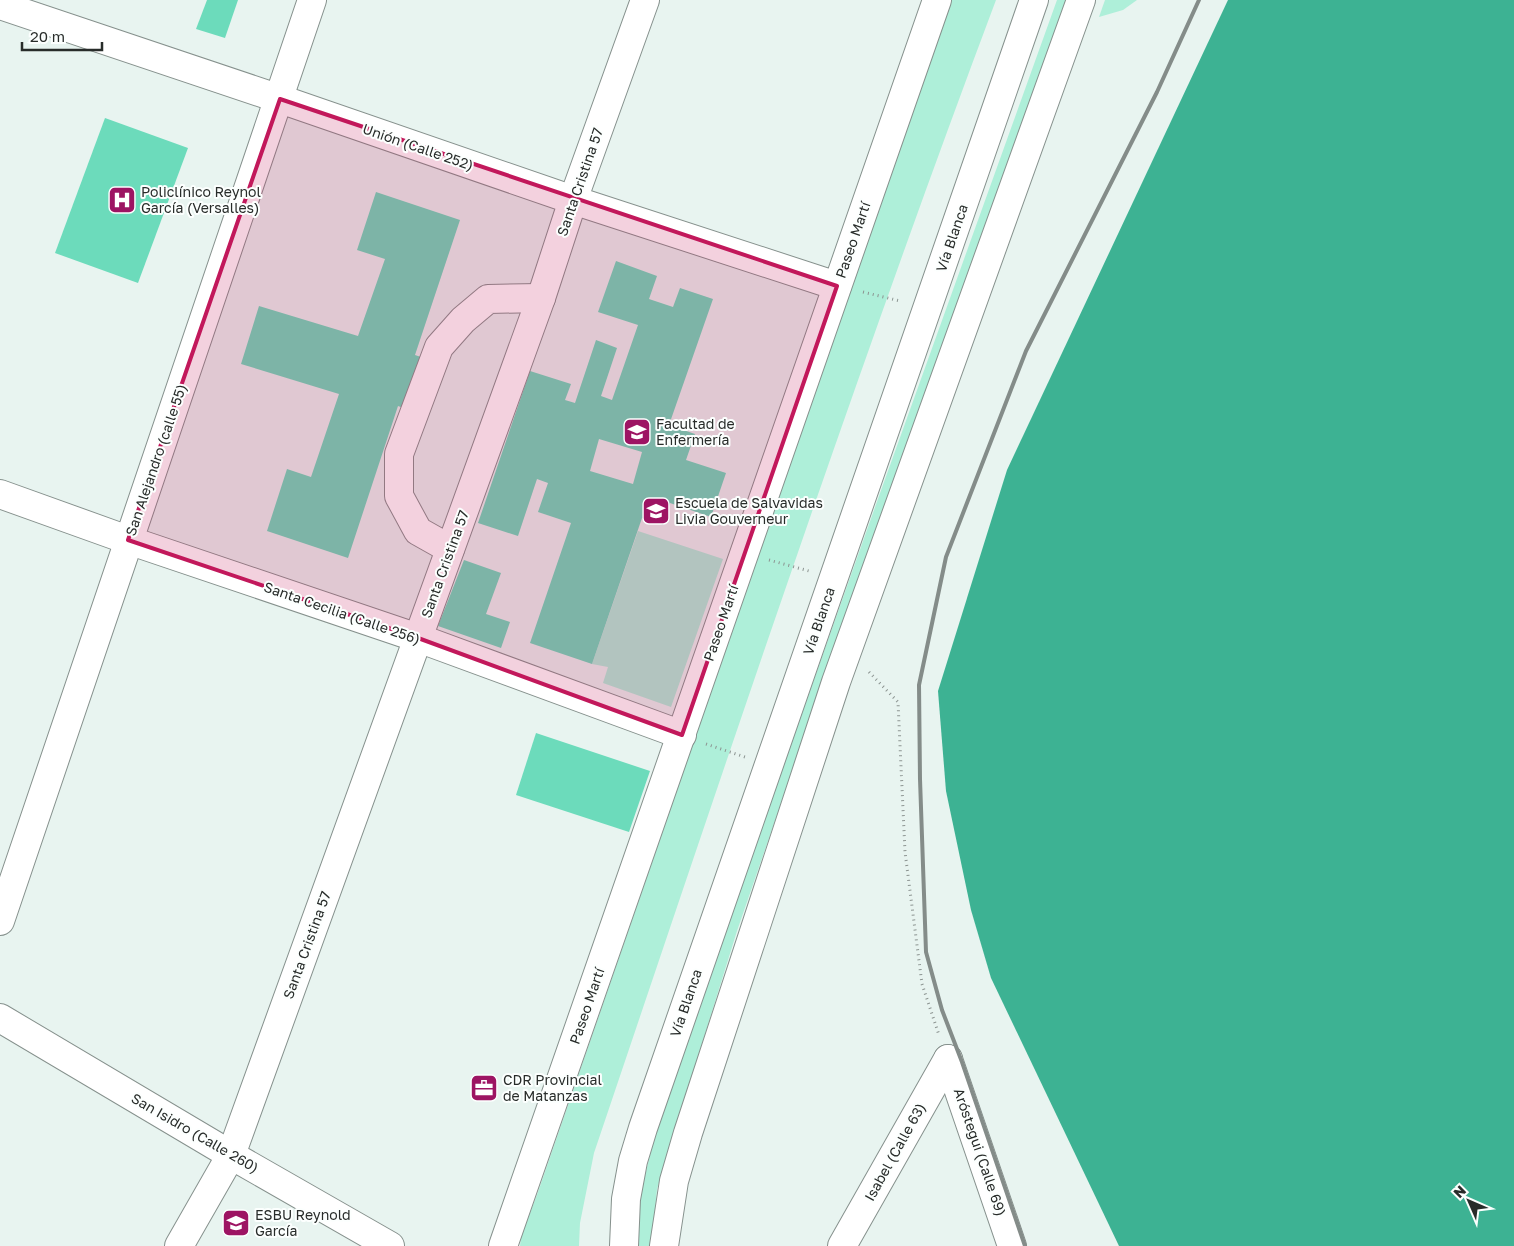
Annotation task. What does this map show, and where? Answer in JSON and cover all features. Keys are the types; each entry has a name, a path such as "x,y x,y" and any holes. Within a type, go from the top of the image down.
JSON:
{"main road":[{"name":"San Alejandro (calle 55)","path":"0,921 312,0"},
{"name":"Santa Cristina 57","path":"179,1246 231,1155 541,298 573,200 644,0"},
{"name":"Paseo Martí","path":"503,1246 937,0"},
{"name":"Vía Blanca","path":"624,1246 626,1198 643,1128 1034,0"},
{"path":"664,1246 674,1181 688,1133 836,682 1081,0"},
{"name":"Unión (Calle 252)","path":"0,5 573,200 837,286"},
{"path":"450,550 418,531 399,496 399,454 439,347 463,320 488,299 541,298"},
{"name":"Santa Cecilia (Calle 256)","path":"0,494 128,540 418,638 682,735"},
{"name":"San Isidro (Calle 260)","path":"0,1018 231,1155 390,1246"},
{"name":"Isabel (Calle 63)","path":"842,1246 948,1059"},
{"name":"Aróstegui (Calle 69)","path":"948,1059 1012,1246"}],"path":[{"path":"837,286 928,307"},
{"path":"744,553 834,578"},
{"path":"865,668 898,702 905,852 922,984 948,1059"},
{"path":"682,735 769,766"}],"highlighted area":[{"path":"280,99 837,286 682,735 418,638 128,540"}],"shaded area":[{"path":"950,0 996,0 840,431 594,1153 580,1223 579,1246 520,1246 521,1237"},
{"path":"1057,0 1067,0 871,542 737,931 657,1189 652,1246 637,1246 641,1192 660,1114"},
{"path":"1105,0 1137,0 1123,10 1099,17"},
{"path":"1228,0 1514,0 1514,1246 1119,1246 991,978 971,910 946,791 938,691 1007,470"},
{"path":"638,531 723,559 671,707 603,683 608,667 592,664"}],"building":[{"path":"207,0 238,0 225,38 196,29"},
{"name":"Policlínico Reynol García (Versalles)","path":"105,118 188,148 138,283 55,253"},
{"path":"376,192 460,220 415,355 424,358 406,409 398,406 348,558 267,531 287,469 311,477 339,394 241,364 259,306 358,336 385,259 357,250"},
{"path":"616,261 657,276 649,299 673,307 680,288 713,299 669,425 695,434 686,460 726,473 711,517 670,503 663,525 642,518 592,664 530,643 571,523 538,512 548,483 537,479 518,536 478,523 530,371 571,384 565,400 575,403 596,340 617,348 601,396 612,400 638,325 598,312","holes":["599,439 642,452 633,484 590,471"]},
{"path":"464,560 501,573 486,614 510,622 501,648 438,626"},
{"path":"536,733 650,771 629,832 516,795"}],"railway":[{"path":"1025,1246 962,1062 942,1010 926,952 919,685 946,557 1026,351 1157,92 1199,0"}],"place":[{"name":"Policlínico Reynol García (Versalles)","path":"122,200"},
{"name":"Facultad de Enfermería","path":"637,432"},
{"name":"Escuela de Salvavidas Livia Gouverneur","path":"656,511"},
{"name":"CDR Provincial de Matanzas","path":"484,1088"},
{"name":"ESBU Reynold García","path":"236,1223"}]}
